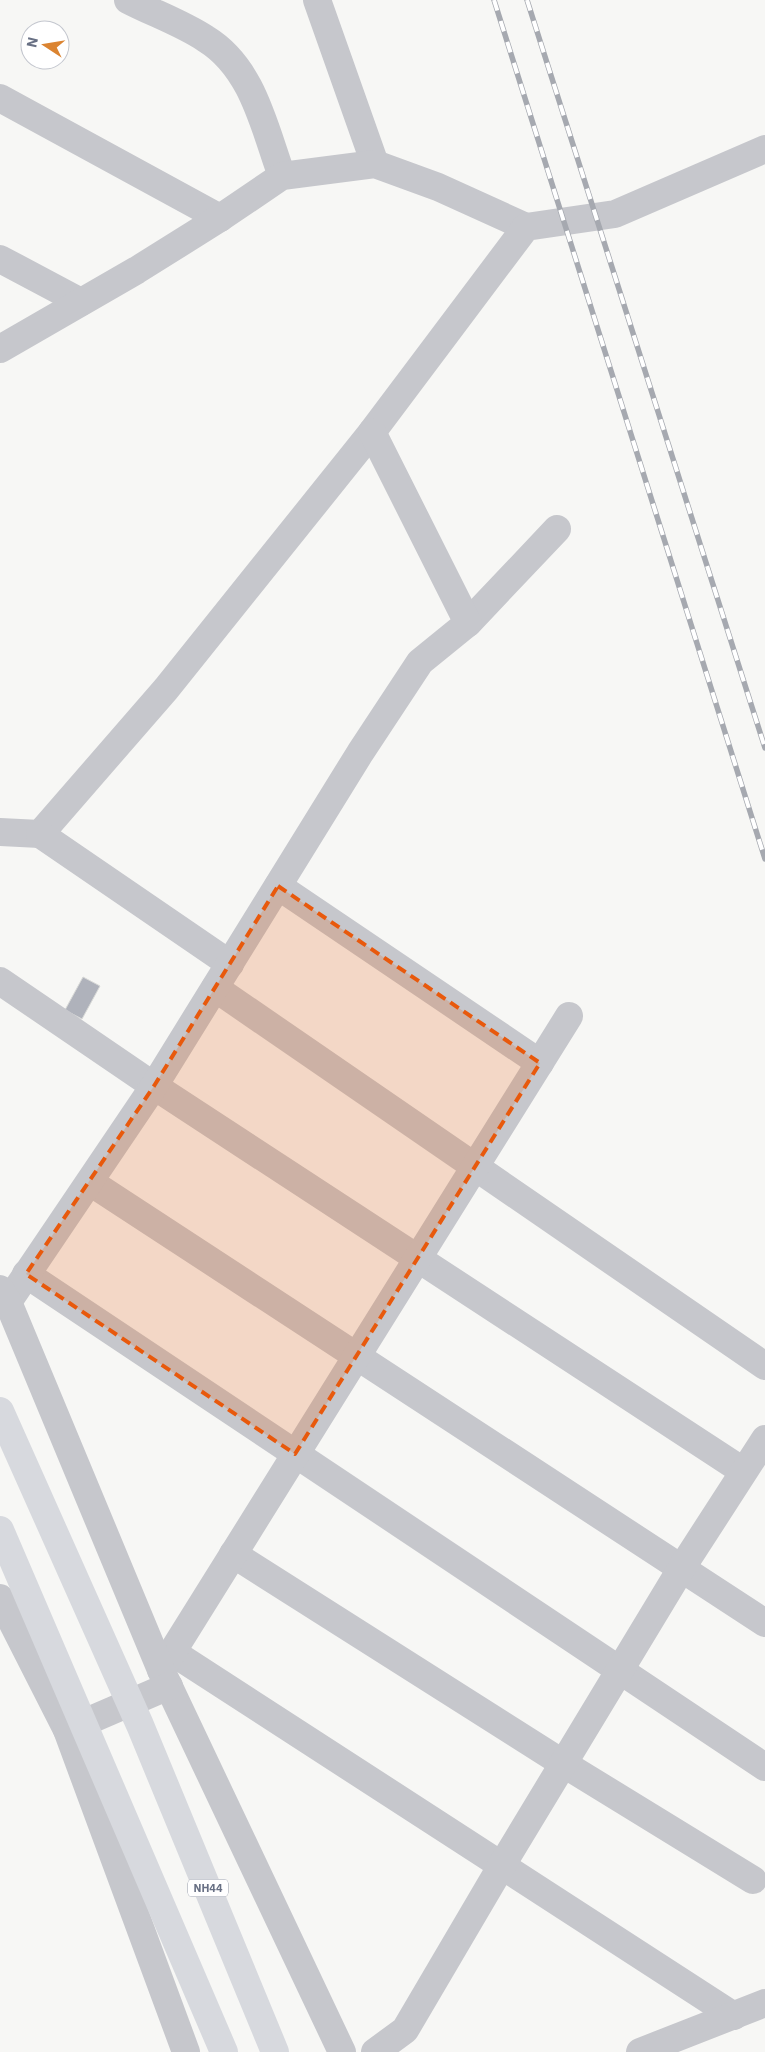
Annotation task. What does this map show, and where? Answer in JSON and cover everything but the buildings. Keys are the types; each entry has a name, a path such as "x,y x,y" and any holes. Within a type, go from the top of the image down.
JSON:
{"highway":[{"name":"NH44","path":"0,1411 140,1725 275,2052"},
{"path":"0,1530 73,1722 92,1743 224,2052"}],"street":[{"path":"128,0 206,39 230,58 250,86 282,176"},
{"path":"317,0 375,164"},
{"path":"0,98 220,218"},
{"path":"0,349 220,218 282,176 375,164 438,187 526,227 615,214 765,149"},
{"path":"40,834 166,689 372,432 526,227"},
{"path":"0,259 81,302"},
{"path":"372,432 468,623"},
{"path":"342,2052 168,1669 4,1296 26,1274 154,1086 360,753 420,662 468,623 558,529"},
{"path":"0,832 40,834 230,964"},
{"path":"278,886 540,1063"},
{"path":"0,982 154,1086 743,1471"},
{"path":"215,988 765,1366"},
{"path":"73,1722 168,1669 233,1554 569,1016"},
{"path":"90,1182 765,1622"},
{"path":"26,1274 765,1767"},
{"path":"375,2052 405,2030 502,1865 621,1672 681,1569 743,1471 765,1440"},
{"path":"233,1554 564,1764 753,1880"},
{"path":"0,1598 73,1722 186,2052"},
{"path":"168,1669 502,1865 734,2016"},
{"path":"640,2052 765,2004"}],"highlighted area":[{"path":"278,886 540,1063 295,1454 26,1274 154,1086"}],"railway":[{"path":"494,0 765,859"},
{"path":"527,0 765,748"}]}
